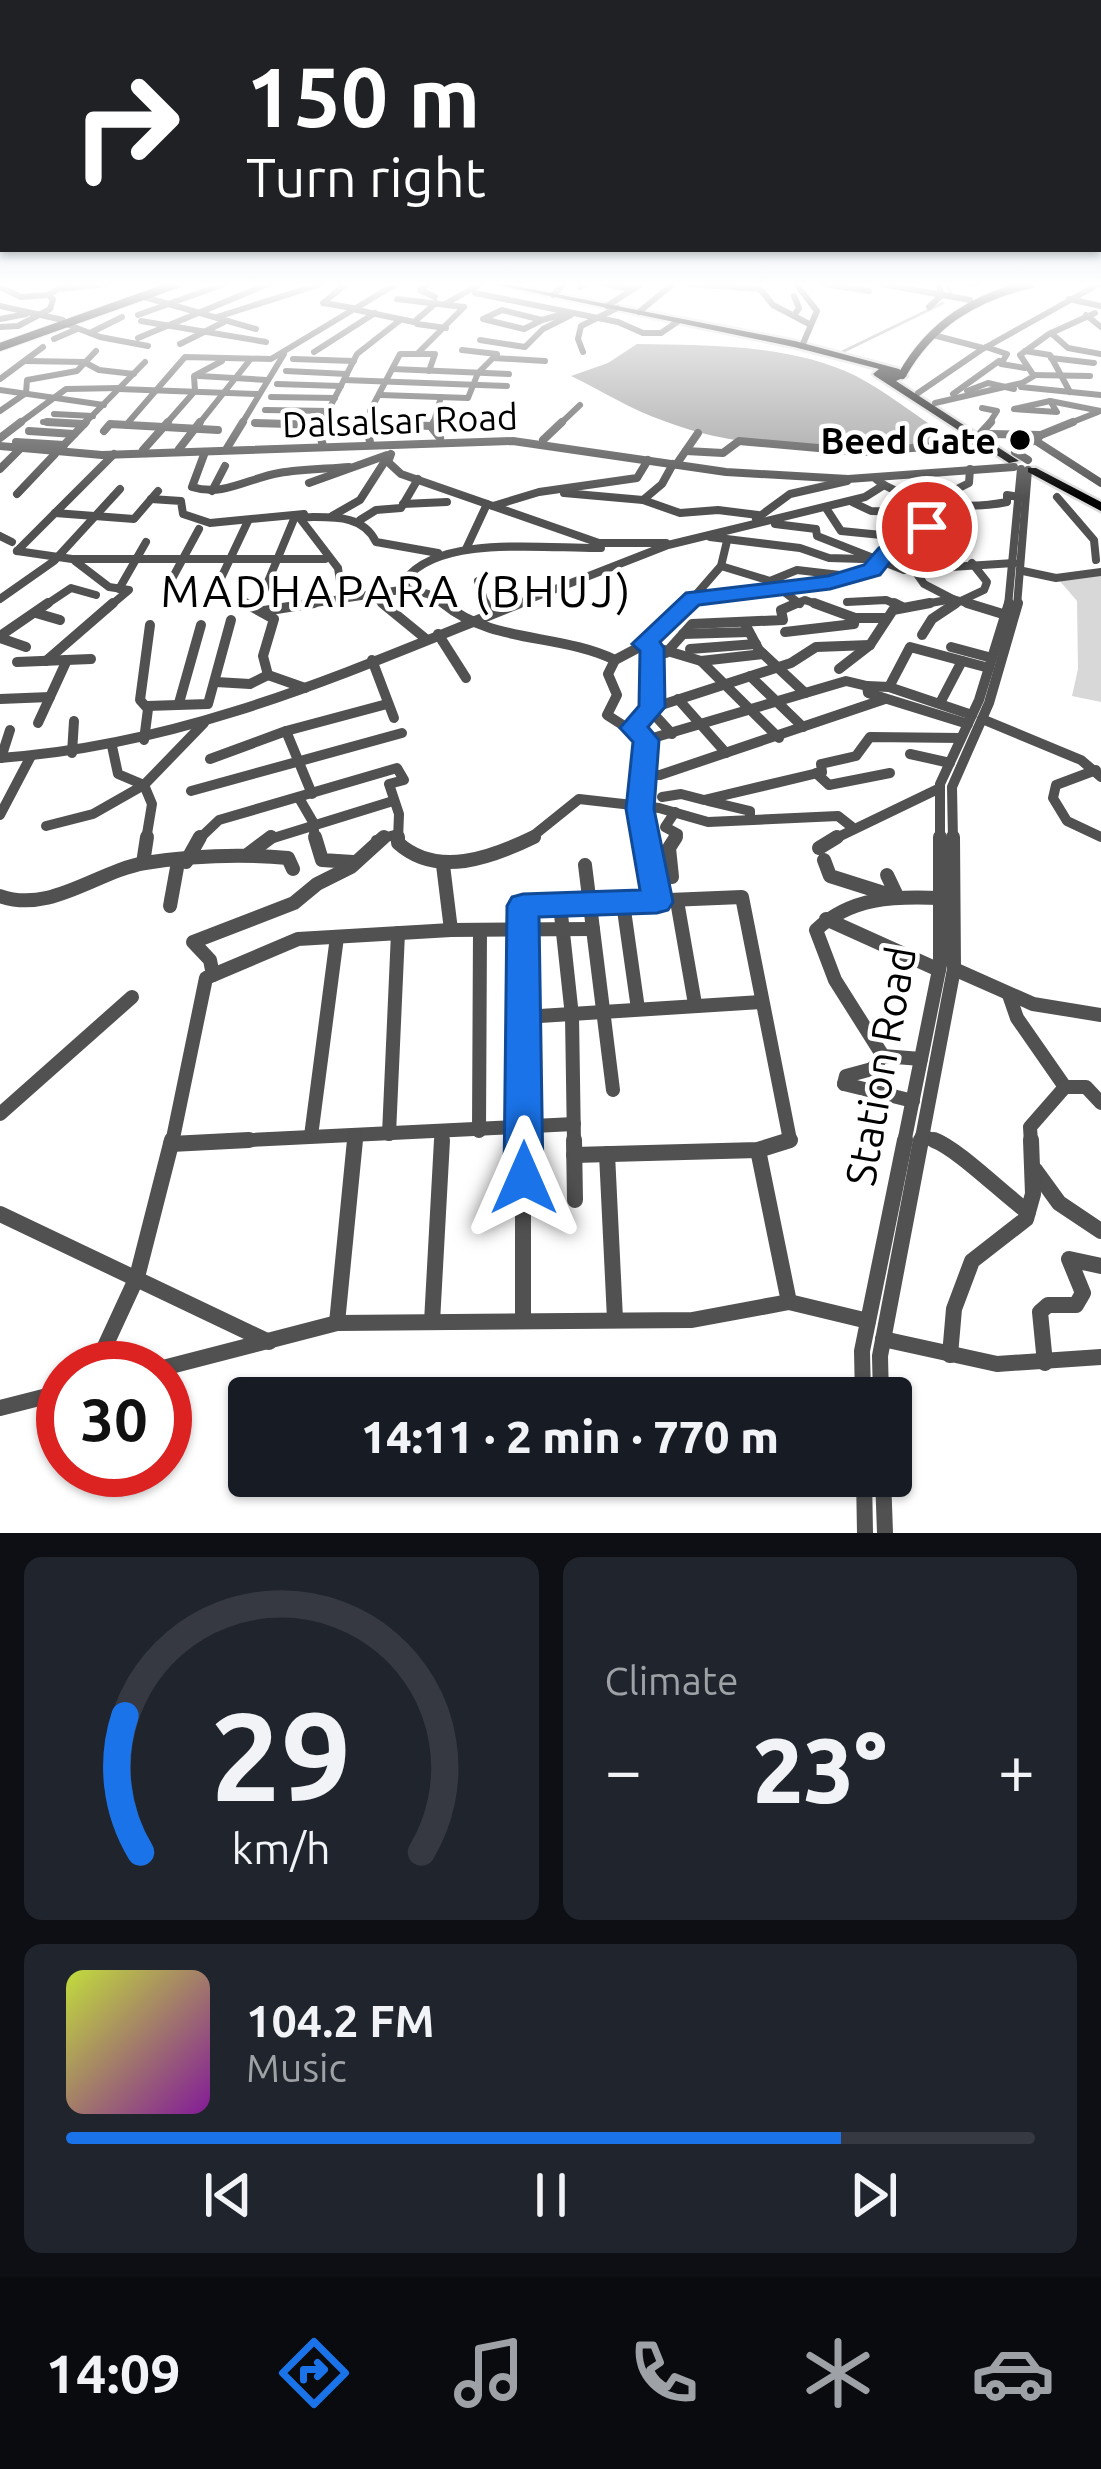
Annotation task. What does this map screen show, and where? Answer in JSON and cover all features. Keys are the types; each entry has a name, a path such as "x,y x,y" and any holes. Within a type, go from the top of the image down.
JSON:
{"highway":[{"path":"829,356 891,374 1023,465 1101,504"},
{"path":"832,356 891,374 985,436"}],"main road":[{"path":"891,374 908,356"},
{"path":"891,374 910,356"}],"street":[{"path":"0,380 33,356"},
{"path":"65,363 73,356"},
{"path":"26,393 27,380 76,371 91,356"},
{"path":"126,425 185,358 249,361 276,356"},
{"path":"227,448 258,394 272,382 283,356"},
{"path":"319,464 325,446 318,431 359,356"},
{"path":"370,412 399,356"},
{"path":"428,371 434,356"},
{"path":"918,393 974,356"},
{"path":"935,403 1005,356"},
{"path":"1023,356 1029,372"},
{"path":"1037,356 1091,372 1101,380"},
{"path":"382,395 469,398 478,373 493,358 545,361"},
{"path":"1051,358 1070,392"},
{"path":"112,374 128,359"},
{"path":"194,376 225,359"},
{"path":"293,359 354,361"},
{"path":"26,361 85,362 112,374 134,374"},
{"path":"179,449 249,361"},
{"path":"999,361 1029,372 1091,372"},
{"path":"17,494 145,362"},
{"path":"393,369 509,374"},
{"path":"286,371 344,380"},
{"path":"1017,388 1029,372"},
{"path":"1089,394 1091,372"},
{"path":"194,376 507,386"},
{"path":"143,451 195,392 194,376"},
{"path":"951,395 988,383 1017,388 1045,385 1101,395"},
{"path":"0,442 49,400 74,387 258,394"},
{"path":"0,390 104,405"},
{"path":"0,411 26,393"},
{"path":"406,425 413,396"},
{"path":"271,397 335,398"},
{"path":"432,426 441,397"},
{"path":"1008,435 1021,412 1058,412 1050,401 1101,411"},
{"path":"543,440 580,405"},
{"path":"982,408 997,411 985,436"},
{"path":"265,410 328,411"},
{"path":"1023,465 1015,452 1101,411"},
{"path":"54,414 93,416"},
{"path":"43,422 84,424"},
{"path":"255,423 322,425"},
{"path":"104,431 110,424 218,430 192,478 192,487 207,491"},
{"path":"370,442 366,424 432,426"},
{"path":"432,426 440,438"},
{"path":"29,431 75,434"},
{"path":"644,500 662,484 698,433"},
{"path":"686,451 720,454 741,440 839,452 946,448 985,436 1008,435 1039,438 1101,483"},
{"name":"Dalsalsar Road","path":"0,442 60,450 143,451 277,450 440,438 543,440 675,463"},
{"name":"Dalsalsar Road","path":"0,442 114,454 513,440 675,463 878,480 1023,465"},
{"path":"338,516 361,500 399,442"},
{"path":"0,470 18,446"},
{"path":"272,468 277,450"},
{"path":"10,730 0,758 72,753 144,740 305,688 676,543 751,526 790,494 843,484 846,478 839,452"},
{"path":"46,661 129,590 109,587 59,554 17,551 114,454"},
{"path":"309,483 391,454"},
{"path":"391,454 391,467 418,479 600,546 612,568"},
{"path":"466,549 490,505 542,491 637,478 648,460"},
{"name":"Dalsalsar Road","path":"878,480 1023,465"},
{"name":"Station Road","path":"863,1377 862,1351 921,1059 946,969 940,898 940,788 1017,612 1023,465"},
{"name":"Station Road","path":"882,1377 883,1339 922,1136 946,969 952,787 1018,567 1023,465"},
{"path":"207,491 225,466"},
{"path":"55,513 134,519 155,495 181,501 272,474 350,467"},
{"path":"872,561 926,530 935,500 969,483 970,469"},
{"path":"404,504 418,479"},
{"path":"762,519 852,502 878,480 898,494 981,508 1007,502 1007,495 1019,496"},
{"path":"0,599 59,554 120,489"},
{"path":"542,491 644,500 680,513 718,510 816,530 817,536 872,561"},
{"path":"1073,496 1057,497 1094,540 1096,560"},
{"path":"915,510 923,497"},
{"path":"181,501 183,514 210,523 304,514 297,518 262,596"},
{"path":"297,518 370,514 404,504 447,502"},
{"path":"852,502 871,511 931,514"},
{"path":"826,508 842,531 912,538"},
{"path":"978,523 981,508"},
{"path":"871,511 875,534"},
{"path":"297,518 360,520 370,514"},
{"path":"297,518 338,568 341,588"},
{"path":"360,520 373,531 376,542 442,553"},
{"path":"214,593 248,521"},
{"path":"167,588 199,529"},
{"path":"1085,530 1101,530"},
{"path":"0,536 12,542"},
{"path":"707,536 915,571 972,563 1018,567 1055,578 1101,572"},
{"path":"646,740 607,715 617,695 608,674 615,660 648,646 694,598 721,566 727,541"},
{"path":"118,589 146,542"},
{"path":"407,589 405,578 415,566 442,553 676,543"},
{"path":"72,559 325,560"},
{"path":"694,598 721,599 830,583 872,570 872,561"},
{"path":"839,669 869,645 884,619 903,607 984,590 987,582 972,563"},
{"path":"721,566 770,581 800,604"},
{"path":"770,581 797,570 843,576"},
{"path":"915,571 923,584 1006,615"},
{"path":"478,581 489,615"},
{"path":"0,637 71,588 96,595"},
{"path":"264,611 407,589 431,591 470,622 577,641 615,660"},
{"path":"371,595 426,639"},
{"path":"239,599 274,620 263,656 268,675"},
{"path":"922,635 927,622 956,599"},
{"path":"666,653 692,624 747,627 783,620 782,610 805,600 855,618 884,619"},
{"path":"847,602 886,600 903,607"},
{"path":"36,613 59,620"},
{"path":"803,649 785,632 854,624 855,618"},
{"path":"147,706 208,704 231,620"},
{"path":"179,704 201,625"},
{"path":"144,740 147,706 139,695 150,626"},
{"path":"747,627 759,649 805,693"},
{"path":"438,634 466,678"},
{"path":"0,637 26,647"},
{"path":"680,638 779,738"},
{"path":"633,728 651,709 791,663 803,649 846,641 869,645"},
{"path":"648,646 693,656 759,649"},
{"path":"648,646 651,709 672,734"},
{"path":"643,775 660,775 779,738 887,693 910,647 962,661 991,663"},
{"path":"951,647 991,663"},
{"path":"17,662 91,659"},
{"path":"38,723 67,660"},
{"path":"372,660 394,718"},
{"path":"940,703 962,661"},
{"path":"216,682 250,684 268,675 305,688"},
{"path":"750,676 802,728"},
{"path":"646,740 846,680 867,686 868,693 940,703 971,724"},
{"path":"887,693 910,706 1081,760 1098,774"},
{"path":"0,699 50,697"},
{"path":"678,699 726,753"},
{"path":"210,759 286,731 387,704"},
{"path":"910,706 916,735"},
{"path":"72,753 74,721"},
{"path":"46,826 93,814 144,785 159,764 206,721"},
{"path":"704,800 822,772 821,764 856,756 870,737 916,735 971,724"},
{"path":"286,731 314,822 316,851 322,860 356,862"},
{"path":"191,791 401,733"},
{"path":"646,740 640,809 657,902"},
{"path":"112,746 118,774 144,785 152,804 143,863"},
{"path":"910,754 950,763"},
{"path":"0,815 31,756"},
{"path":"170,906 182,862 219,820 397,768 404,780 389,784 399,814 401,846 419,860 443,865 533,838 574,800 675,812 708,821 838,816 852,827"},
{"path":"816,773 829,785 890,773"},
{"path":"1098,774 1056,785 1053,798 1067,820 1101,837"},
{"path":"896,896 830,875 821,854 852,827 883,817 923,790 940,788"},
{"path":"662,797 682,794 750,811 751,818"},
{"path":"247,855 273,836 393,801"},
{"path":"671,877 669,848 678,834 665,827 675,812"},
{"path":"213,975 210,960 194,942 293,903 356,862 377,839 398,834"},
{"path":"0,896 11,904 34,902 143,863 182,862 215,854 288,857 293,869"},
{"path":"443,865 451,930"},
{"path":"585,865 613,1090"},
{"path":"887,874 896,896"},
{"path":"523,1320 523,906 742,897 790,1140 758,1150 574,1155"},
{"path":"883,1056 824,960 816,931 826,919 869,899 940,898"},
{"path":"677,901 695,1004"},
{"path":"623,903 638,1009"},
{"path":"560,904 572,1016 575,1200"},
{"path":"826,919 878,946 1009,995 1046,1007 1101,1015"},
{"path":"107,1341 137,1277 206,978 298,939 593,928"},
{"path":"479,1131 480,930"},
{"path":"389,1134 398,933"},
{"path":"310,1136 337,937"},
{"path":"1009,995 1017,1018 1065,1087"},
{"path":"0,1114 132,997"},
{"path":"524,1017 761,1002"},
{"path":"883,1056 921,1059"},
{"path":"883,1056 872,1069 846,1076 844,1084 913,1101"},
{"path":"950,1354 954,1309 971,1261 1026,1219 1034,1167 1030,1127 1065,1087 1086,1087 1101,1103"},
{"path":"171,1144 574,1124"},
{"path":"432,1322 442,1132"},
{"path":"337,1323 355,1135"},
{"path":"922,1136 953,1147 974,1172 1028,1212"},
{"path":"758,1150 789,1302"},
{"path":"607,1154 615,1319"},
{"path":"1034,1167 1060,1203 1101,1231"},
{"path":"0,1214 269,1342"},
{"path":"1045,1363 1040,1312 1048,1306 1076,1305 1083,1293 1069,1259 1101,1266"},
{"path":"192,1361 337,1323 692,1319 789,1302 868,1321"},
{"path":"883,1339 997,1364 1101,1357"},
{"path":"0,1408 36,1399"},
{"path":"864,1497 865,1533"},
{"path":"884,1497 885,1533"}],"shaded area":[{"path":"619,356 793,356 856,376 941,432 931,443 864,447 728,439 652,417 571,376"},
{"path":"1101,574 1101,702 1072,696 1078,669 1077,601 1059,580"}],"place":[{"name":"Beed Gate","path":"1020,440"}],"district":[{"name":"MADHAPARA (BHUJ)","path":"397,590"}],"route":[{"path":"524,1178 523,906 657,902 640,809 646,740 633,728 652,707 652,648 644,644 694,598 721,599 830,583 872,570 886,553 927,527"}]}
